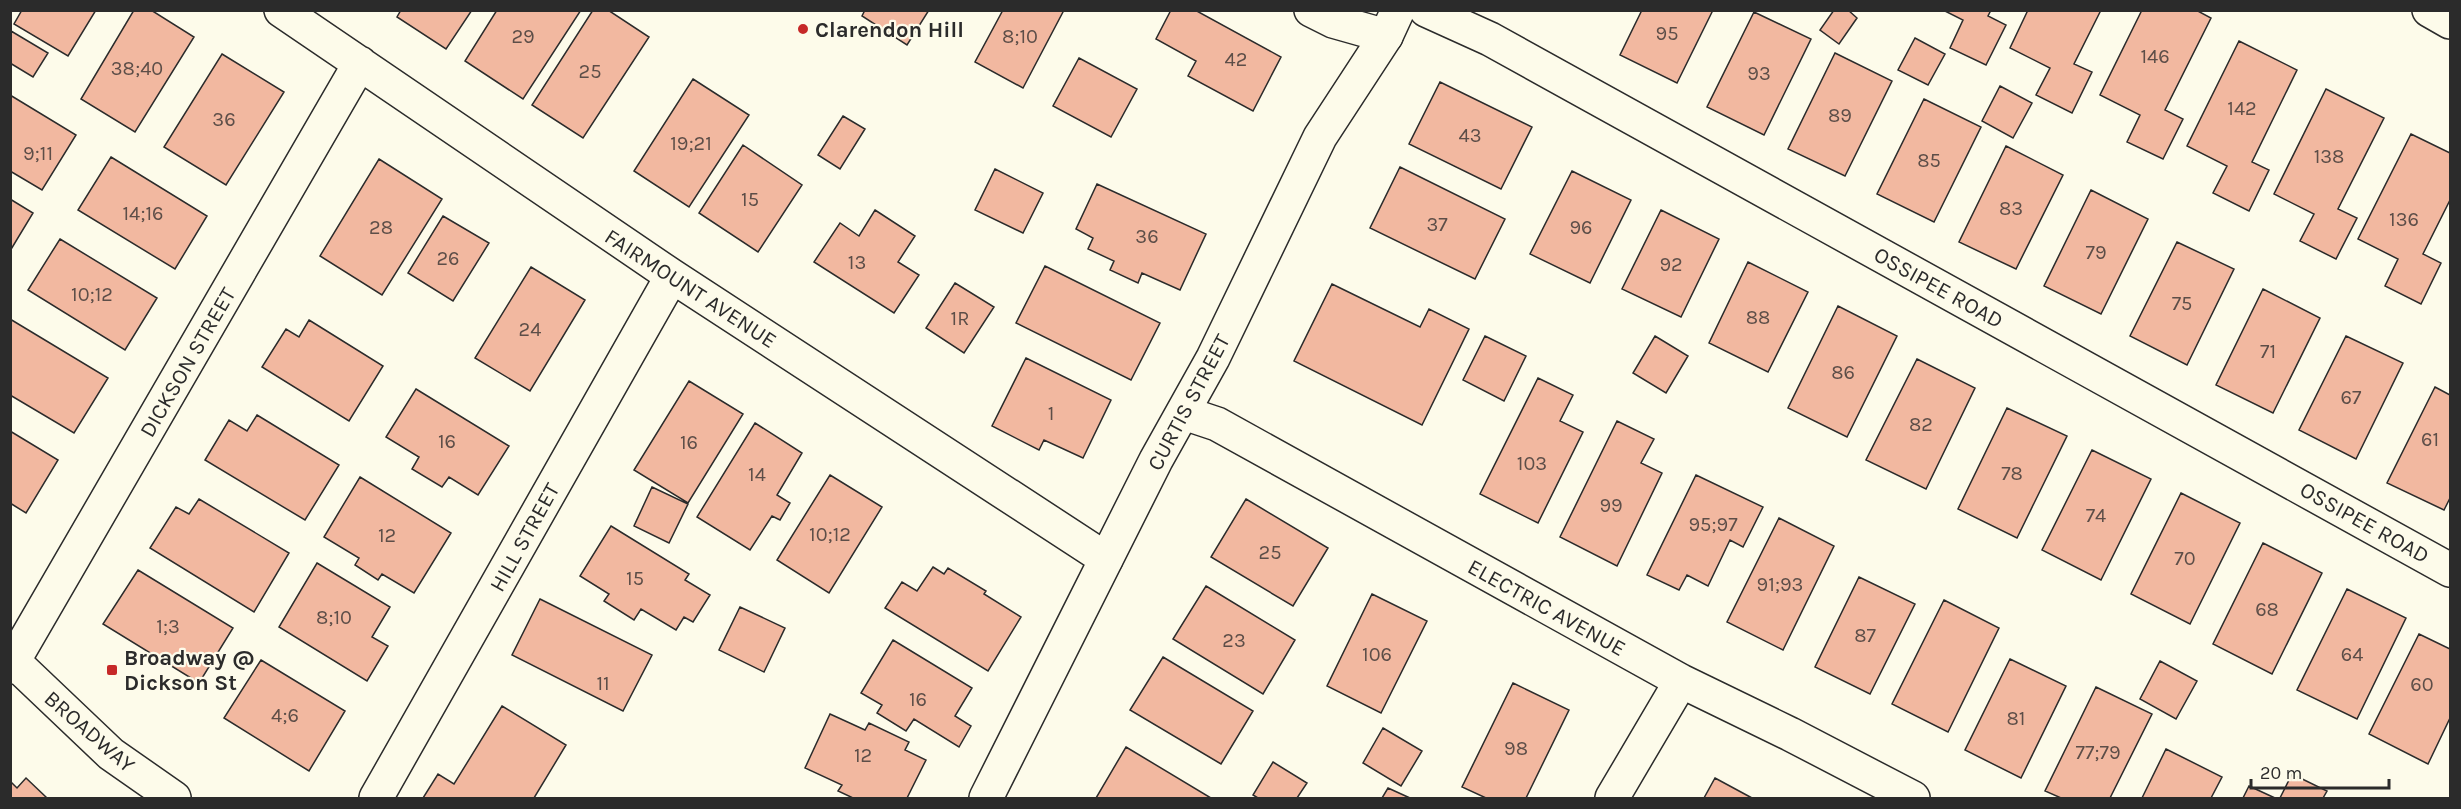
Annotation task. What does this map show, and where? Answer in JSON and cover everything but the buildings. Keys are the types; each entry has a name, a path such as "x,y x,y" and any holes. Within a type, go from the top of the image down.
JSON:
{"street":[{"name":"FAIRMOUNT AVENUE","path":"281,10 672,276 1106,559"},
{"path":"1311,10 1333,21 1392,23"},
{"name":"OSSIPEE ROAD","path":"1426,10 1490,39 2451,570"},
{"path":"2429,10 2451,22"},
{"name":"CURTIS STREET","path":"986,798 1156,460 1184,413 1320,137 1392,23"},
{"name":"DICKSON STREET","path":"12,662 360,63"},
{"name":"HILL STREET","path":"376,798 672,276"},
{"name":"ELECTRIC AVENUE","path":"1184,413 1217,424 1681,681 1913,798"},
{"name":"BROADWAY","path":"12,662 111,754 174,798"},
{"path":"1612,798 1681,681"}],"place":[{"name":"Clarendon Hill","path":"803,29"},
{"name":"Broadway @ Dickson St","path":"112,670"}]}
